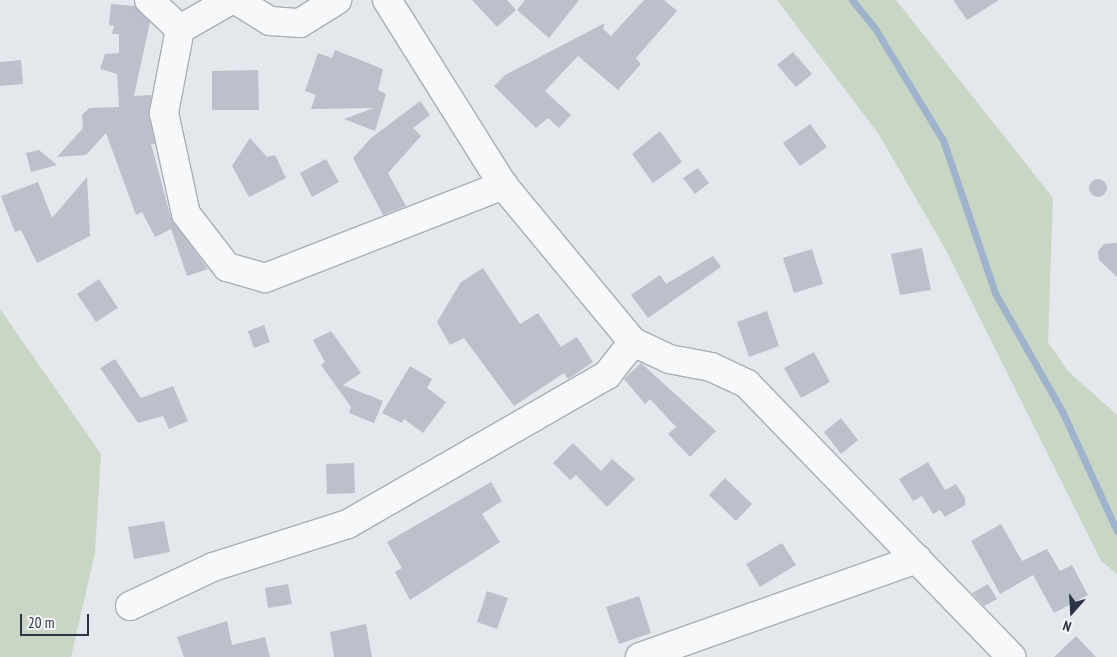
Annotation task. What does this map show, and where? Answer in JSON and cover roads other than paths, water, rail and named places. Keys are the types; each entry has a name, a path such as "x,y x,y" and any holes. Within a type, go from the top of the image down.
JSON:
{"street":[{"path":"150,0 180,29"},
{"path":"231,0 180,29 164,112 186,214 227,267 265,278 503,185"},
{"path":"236,0 270,21 300,23 337,0"},
{"path":"387,0 503,185 633,342 669,359 711,367 747,384 1012,657"},
{"path":"130,606 213,567 348,524 607,374 633,342"},
{"path":"640,657 916,559"}],"waterway":[{"path":"852,0 876,30 943,140 995,293 1062,411 1117,531"}]}
